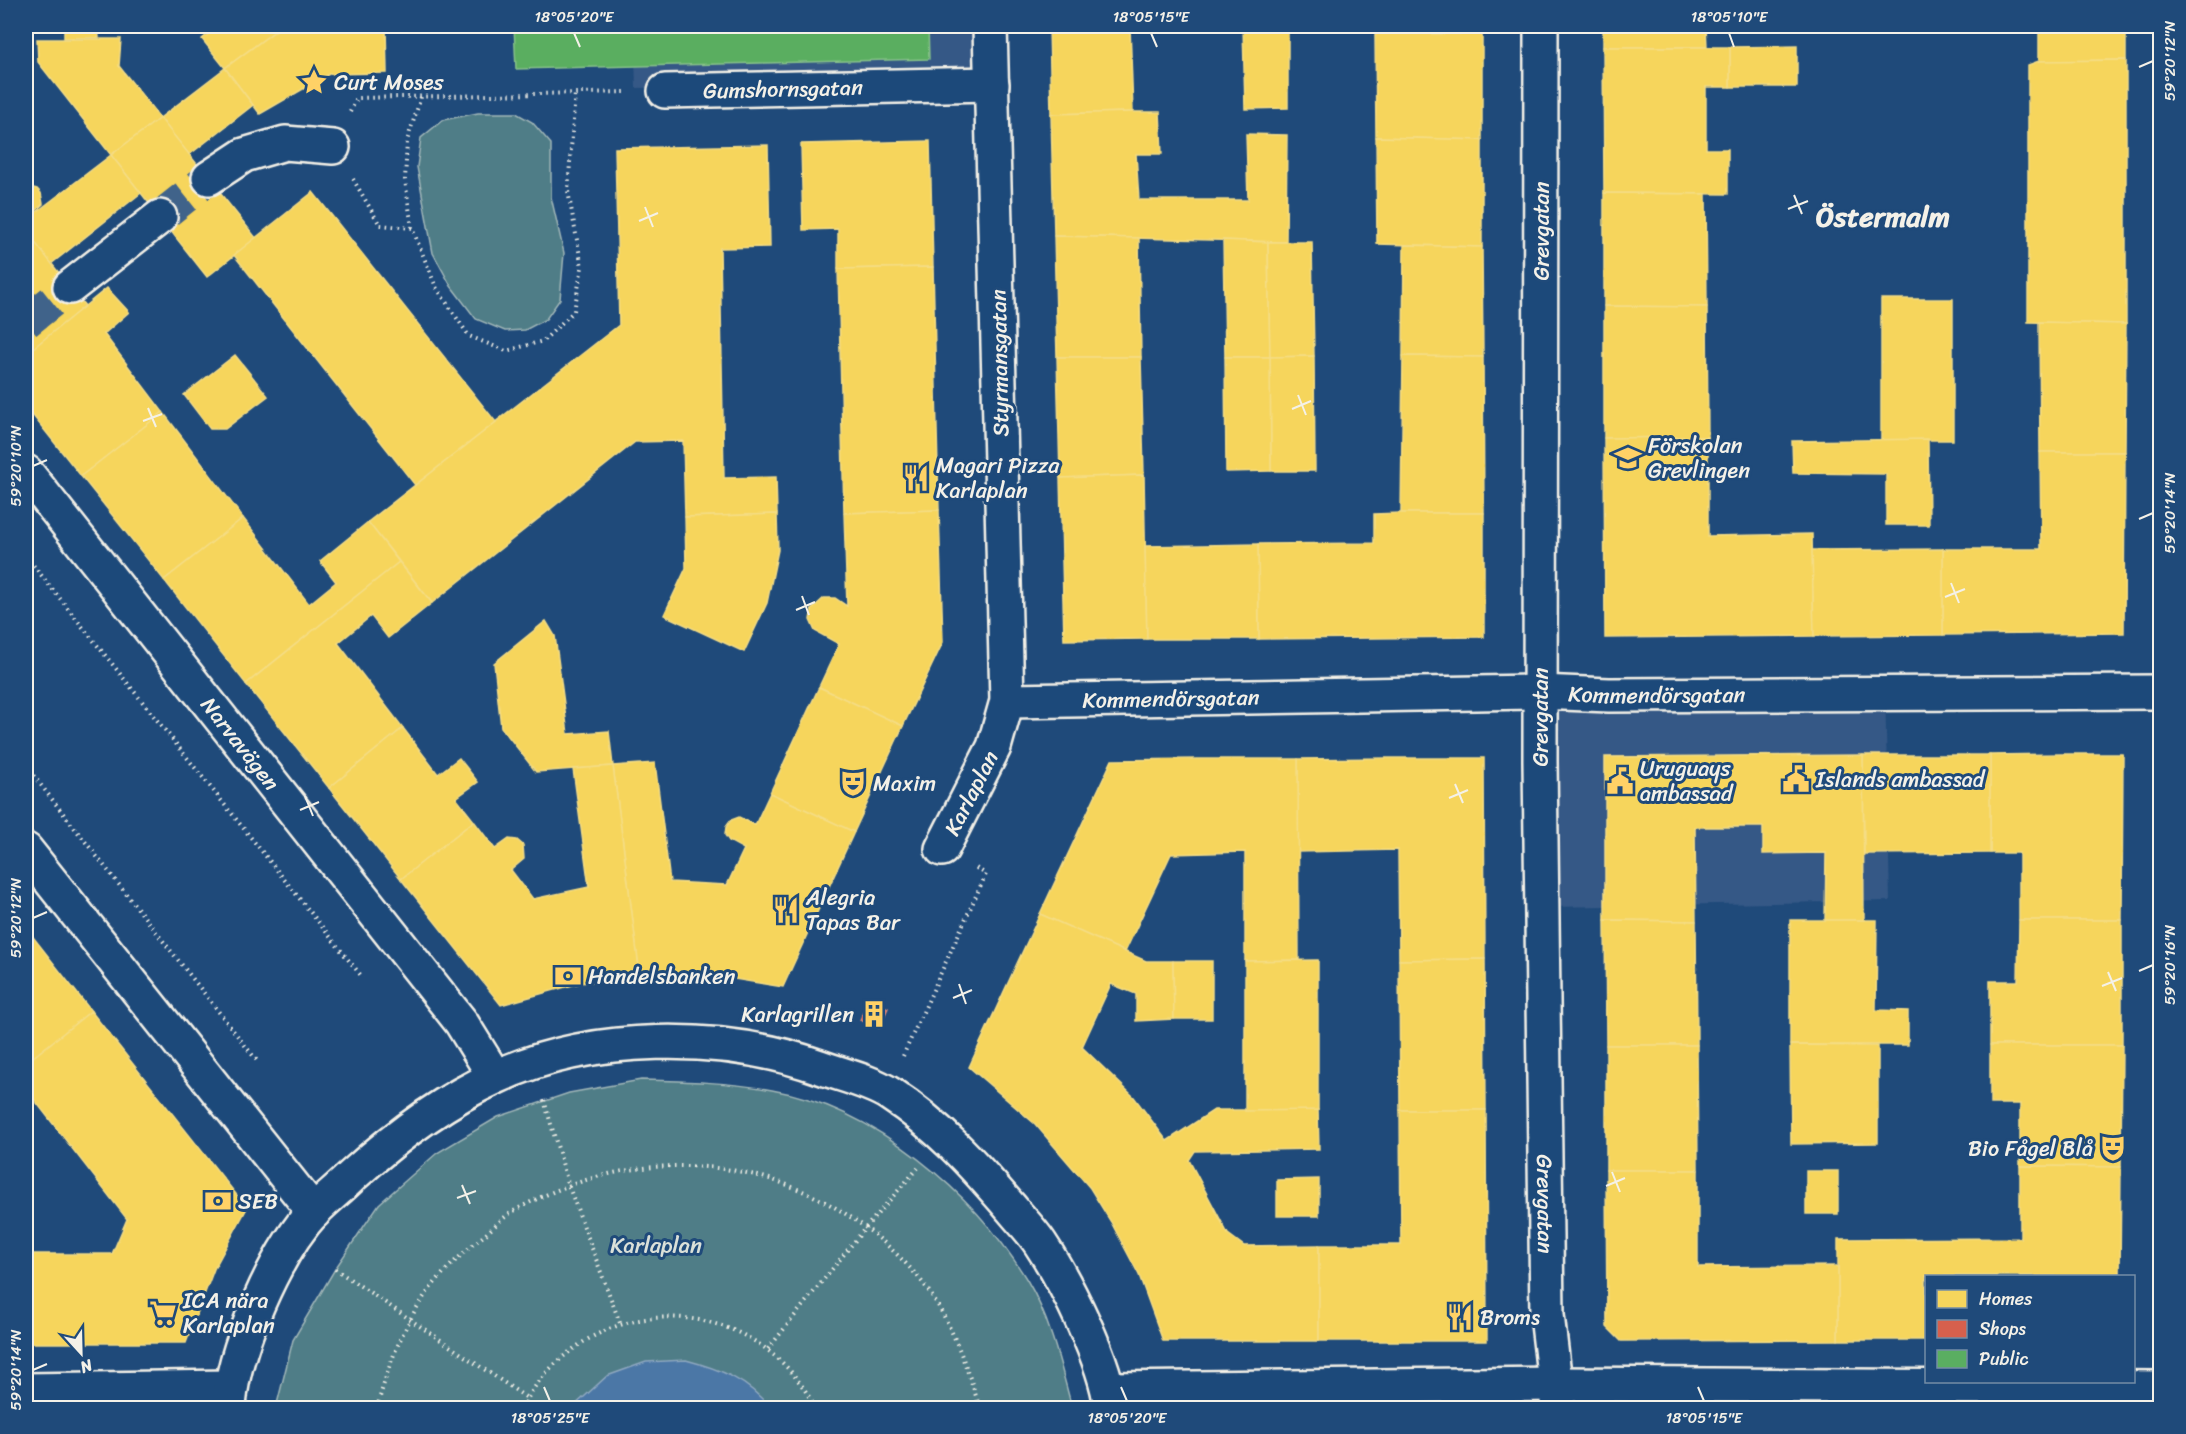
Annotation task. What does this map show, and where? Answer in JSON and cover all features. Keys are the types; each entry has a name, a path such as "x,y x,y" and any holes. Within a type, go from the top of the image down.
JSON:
{"street":[{"name":"Styrmansgatan","path":"990,26 1007,701"},
{"name":"Grevgatan","path":"1541,26 1540,692 1547,1315 1557,1396"},
{"name":"Gumshornsgatan","path":"665,91 992,84"},
{"path":"209,178 244,155 285,143 333,147"},
{"path":"70,287 160,217"},
{"name":"Narvavägen","path":"26,472 461,1022 495,1077"},
{"name":"Kommendörsgatan","path":"1007,701 1540,692 1621,695 2160,692"},
{"name":"Karlaplan","path":"942,849 994,747 1007,701"},
{"path":"26,850 314,1212"},
{"path":"26,1390 230,1398 248,1331 275,1269 314,1212 379,1152 442,1107 495,1077 534,1063 630,1043 712,1042 793,1058 887,1092 942,1132 967,1156 1040,1242 1086,1329 1110,1399 2160,1388"}],"path":[{"path":"412,228 380,225 333,147 357,98 665,91"},
{"path":"421,97 407,141 405,180 412,228 436,287 469,336 506,351 543,341 574,311 582,267 568,191 575,93"},
{"path":"26,556 363,978"},
{"path":"26,766 258,1062"},
{"name":"Karlaplan","path":"887,1092 986,874 942,849"},
{"path":"544,1100 569,1187 620,1323"},
{"path":"377,1408 387,1371 410,1318 454,1259 511,1213 569,1187 637,1167 697,1164 757,1174 814,1195 866,1227 919,1279 958,1341 980,1408"},
{"path":"768,1349 866,1227 918,1168"},
{"path":"334,1269 527,1398"},
{"path":"523,1408 527,1398 560,1359 584,1341 620,1323 671,1316 722,1324 768,1349 805,1386 815,1408"}],"shaded area":[{"path":"634,26 982,26 983,80 636,88"},
{"path":"1548,687 1885,689 1890,901 1550,907"},
{"path":"686,1360 710,1367 743,1383 770,1408 572,1408 607,1376 646,1362"}],"green space":[{"path":"478,113 516,113 532,122 551,144 551,197 564,253 560,299 546,319 525,330 505,331 476,319 451,286 433,253 417,167 421,138 443,120"},
{"name":"Karlaplan","path":"641,1080 739,1085 772,1090 810,1100 848,1115 884,1135 918,1159 950,1186 979,1216 1027,1280 1048,1326 1072,1408 276,1408 293,1340 335,1269 379,1204 437,1153 498,1117 569,1093"}],"building: Homes":[{"path":"64,26 98,26 99,38 64,38"},
{"path":"218,26 282,26 225,68 202,39"},
{"path":"282,26 386,26 387,73 329,74 260,114 225,68"},
{"path":"1049,26 1130,26 1133,112 1051,114"},
{"path":"1243,26 1288,26 1288,108 1245,109"},
{"path":"1401,26 1482,26 1482,34 1402,34"},
{"path":"1603,26 1706,26 1707,47 1603,47"},
{"path":"2039,26 2126,26 2126,60 2039,61"},
{"path":"1375,34 1482,34 1482,140 1376,137"},
{"path":"37,39 121,39 119,66 160,118 111,155 38,62"},
{"path":"1797,46 1797,87 1730,87 1730,47"},
{"path":"1603,47 1730,47 1730,87 1706,87 1706,149 1728,149 1728,194 1604,193"},
{"path":"2126,60 2126,324 2028,322 2028,65 2039,61"},
{"path":"225,68 253,105 189,155 160,118"},
{"path":"1160,112 1162,154 1136,154 1139,200 1248,200 1246,134 1287,135 1286,242 1054,236 1051,114"},
{"path":"160,118 256,238 207,277 111,155"},
{"path":"1376,137 1482,140 1482,247 1377,244"},
{"path":"930,141 933,267 838,269 838,229 803,230 801,144"},
{"path":"768,145 770,247 720,248 724,478 776,477 777,514 685,517 683,441 635,442 432,603 368,522 619,325 615,148"},
{"path":"111,155 141,193 51,264 26,231 26,220"},
{"path":"26,186 37,189 41,193 43,204 26,220"},
{"path":"313,192 496,422 415,485 234,255"},
{"path":"1604,193 1706,194 1707,307 1604,306"},
{"path":"26,231 85,306 26,354"},
{"path":"1054,236 1139,238 1141,357 1057,357"},
{"path":"1223,240 1268,242 1270,357 1225,357"},
{"path":"1268,242 1312,242 1314,356 1270,357"},
{"path":"1404,245 1482,247 1483,357 1403,356"},
{"path":"933,267 939,510 844,513 838,269"},
{"path":"107,288 129,312 104,334 163,412 81,476 26,407 26,354"},
{"path":"1881,299 1953,299 1953,440 1881,440"},
{"path":"1604,306 1707,307 1708,437 1604,438"},
{"path":"2039,322 2126,324 2125,452 2040,452"},
{"path":"235,355 268,396 225,429 210,429 184,395"},
{"path":"1314,356 1315,471 1271,471 1270,357"},
{"path":"1403,356 1483,357 1484,513 1401,513"},
{"path":"1057,357 1141,357 1144,475 1060,478"},
{"path":"1225,357 1270,357 1271,471 1226,472"},
{"path":"163,412 243,518 164,580 81,476"},
{"path":"1708,437 1708,536 1812,534 1814,636 1605,638 1604,438"},
{"path":"1928,439 1929,525 1886,525 1886,474 1793,473 1792,441"},
{"path":"2040,452 2125,452 2124,633 1943,635 1943,549 2041,549"},
{"path":"1144,475 1147,639 1064,640 1060,478"},
{"path":"939,510 943,642 903,726 819,687 839,644 815,631 810,620 812,609 824,598 835,598 847,606 844,513"},
{"path":"1484,513 1484,637 1259,639 1258,544 1374,543 1374,514"},
{"path":"777,514 778,550 767,603 744,652 664,615 686,568 685,517"},
{"path":"243,518 309,604 336,582 320,561 368,522 399,562 246,684 164,580"},
{"path":"1258,544 1259,639 1147,639 1145,546"},
{"path":"1943,549 1943,635 1814,636 1812,550"},
{"path":"399,562 432,603 388,638 371,616 338,643 403,728 329,788 246,684"},
{"path":"546,621 555,636 568,734 609,731 613,766 536,772 501,727 494,663"},
{"path":"819,687 903,726 854,832 770,793"},
{"path":"403,728 438,774 459,758 478,782 456,798 474,821 401,879 329,788"},
{"path":"2123,754 2122,920 2019,920 2019,853 1990,853 1990,755"},
{"path":"1863,755 1990,755 1990,853 1864,854"},
{"path":"1863,755 1864,920 1825,921 1826,853 1763,854 1763,827 1695,827 1696,921 1605,920 1605,757"},
{"path":"1484,758 1485,959 1399,960 1398,850 1298,852 1298,759"},
{"path":"1298,759 1299,960 1245,961 1245,852 1171,854 1125,952 1040,914 1112,760"},
{"path":"655,763 670,882 727,885 744,849 729,841 725,835 726,827 731,820 739,817 755,825 770,793 854,832 783,987 722,977 640,976 613,766"},
{"path":"613,766 640,976 580,983 501,1005 401,879 474,821 495,849 509,839 517,840 523,845 524,859 511,870 533,899 589,887 573,769"},
{"path":"1040,914 1146,961 1173,961 1174,1019 1136,1021 1136,994 1111,984 1082,1047 1134,1097 1167,1141 1214,1110 1318,1110 1319,1149 1195,1151 1189,1160 1228,1234 1244,1246 1319,1245 1319,1341 1163,1341 1139,1275 1090,1188 1035,1124 969,1067"},
{"path":"1605,920 1696,921 1697,1045 1606,1045"},
{"path":"1790,920 1877,920 1876,1010 1908,1011 1908,1045 1790,1045"},
{"path":"2019,920 2122,920 2122,1045 1990,1045 1990,981 2018,981"},
{"path":"26,928 91,1011 26,1063"},
{"path":"1485,959 1486,1110 1400,1110 1399,960"},
{"path":"1318,960 1318,1110 1245,1111 1245,961"},
{"path":"1173,961 1212,961 1212,1019 1174,1019"},
{"path":"91,1011 247,1208 214,1269 186,1343 26,1343 26,1254 112,1254 127,1219 26,1089 26,1063"},
{"path":"1606,1045 1697,1045 1698,1170 1606,1170"},
{"path":"1790,1045 1878,1046 1878,1143 1791,1144"},
{"path":"1990,1045 2122,1045 2121,1167 2020,1166 2020,1104 1990,1104"},
{"path":"1400,1110 1486,1110 1487,1341 1319,1341 1319,1245 1401,1245"},
{"path":"2020,1166 2121,1167 2120,1275 1925,1275 1925,1340 1838,1340 1838,1239 2020,1238"},
{"path":"1606,1170 1698,1170 1698,1267 1838,1266 1838,1340 1621,1341 1607,1327"},
{"path":"1806,1171 1838,1171 1838,1214 1806,1214"},
{"path":"1319,1179 1319,1216 1277,1216 1277,1180"}],"building: Shops":[{"name":"Karlagrillen","path":"868,1000 888,1008 879,1028 860,1020"}],"building: Public":[{"path":"514,26 928,26 929,59 516,69"}],"tunnel":[{"path":"160,217 209,178"},
{"path":"26,322 70,287"}],"place":[{"name":"Curt Moses","path":"314,82"},
{"name":"Förskolan Grevlingen","path":"1628,458"},
{"name":"Magari Pizza Karlaplan","path":"916,478"},
{"name":"Islands ambassad","path":"1796,779"},
{"name":"Uruguays ambassad","path":"1620,781"},
{"name":"Maxim","path":"853,783"},
{"name":"Alegria Tapas Bar","path":"786,910"},
{"name":"Handelsbanken","path":"568,976"},
{"name":"Karlagrillen","path":"874,1014"},
{"name":"Bio Fågel Blå","path":"2113,1148"},
{"name":"SEB","path":"218,1201"},
{"name":"ICA nära Karlaplan","path":"163,1313"},
{"name":"Broms","path":"1460,1317"}],"district":[{"name":"Östermalm","path":"1883,216"}]}
